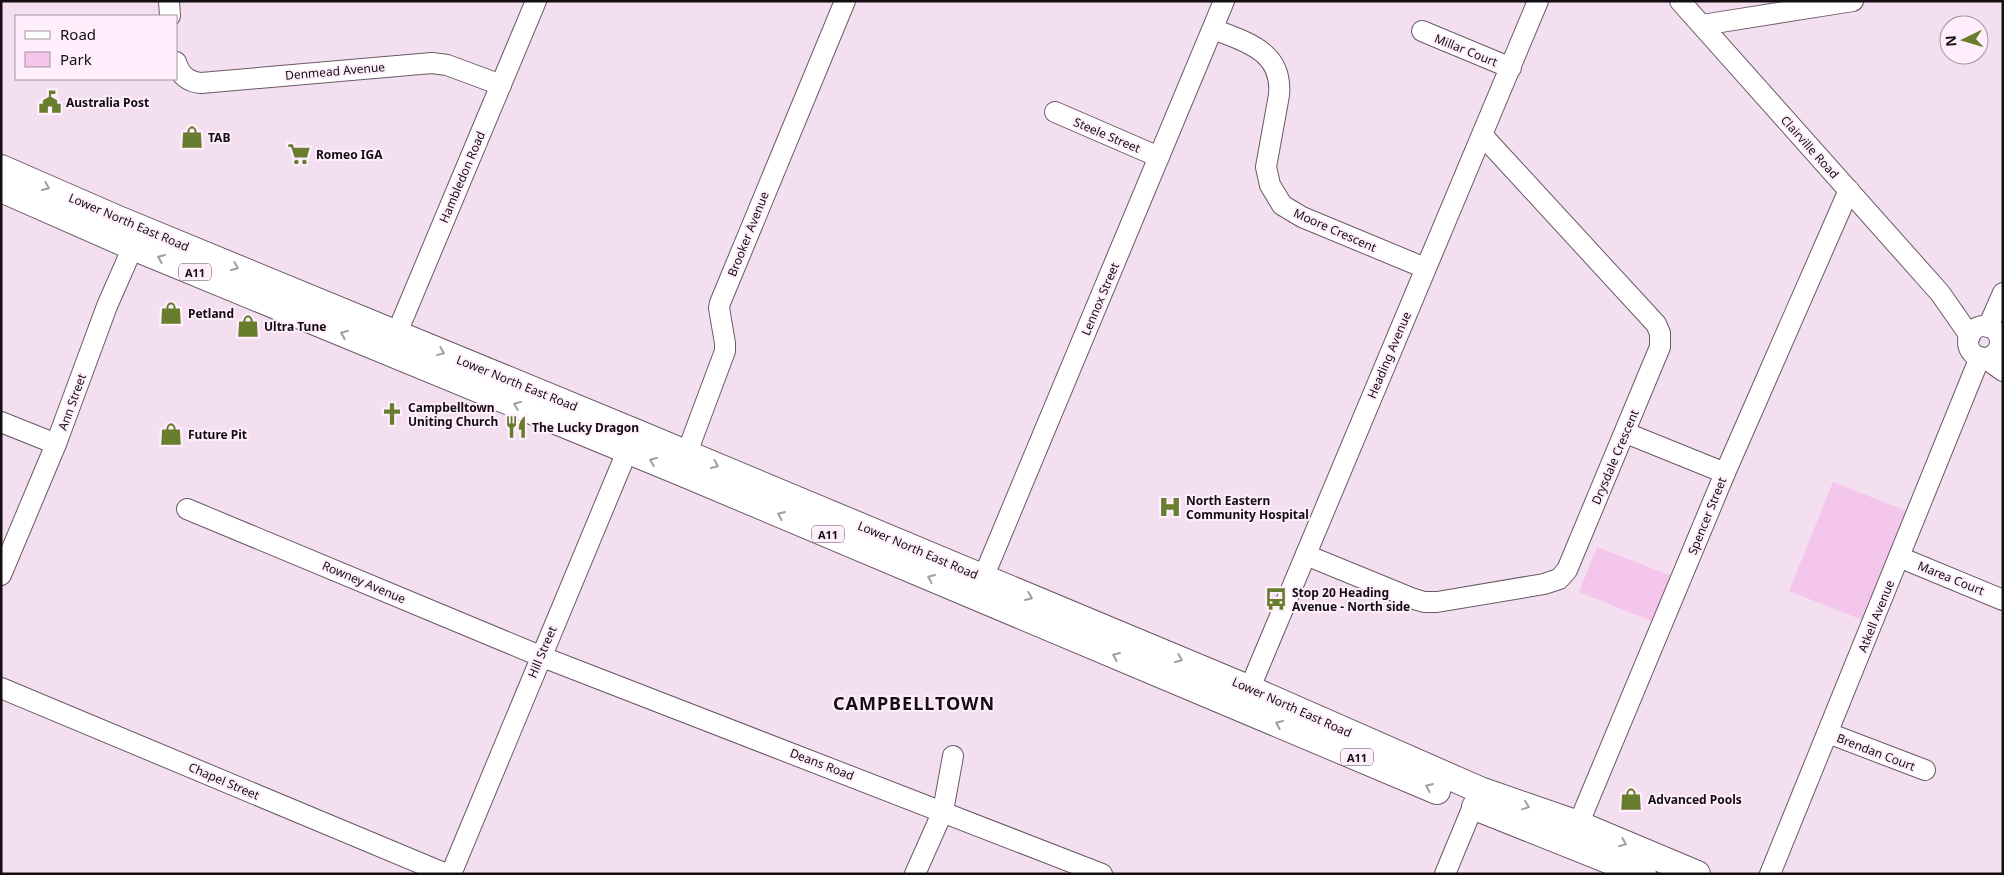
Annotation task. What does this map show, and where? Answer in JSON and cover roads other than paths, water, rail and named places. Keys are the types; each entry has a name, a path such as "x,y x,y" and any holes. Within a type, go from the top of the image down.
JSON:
{"main road":[{"name":"Lower North East Road","path":"1,168 137,237"},
{"name":"Lower North East Road","path":"1,189 137,237 683,462 1246,698 1477,798 1574,834 1697,874"},
{"name":"Lower North East Road","path":"1574,834 1643,874"}],"street":[{"path":"169,1 170,15"},
{"name":"Hambledon Road","path":"392,343 536,1"},
{"name":"Brooker Avenue","path":"683,462 725,352 719,308 720,303 845,1"},
{"name":"Lennox Street","path":"980,587 1224,1"},
{"name":"Heading Avenue","path":"1246,698 1538,1"},
{"name":"Clairville Road","path":"1680,1 1940,293 1980,330"},
{"path":"1702,25 1853,1"},
{"name":"Moore Crescent","path":"1213,29 1261,49 1278,72 1279,95 1266,167 1270,185 1282,205 1302,217 1425,268"},
{"name":"Millar Court","path":"1422,31 1511,68"},
{"name":"Denmead Avenue","path":"178,66 182,75 190,82 201,83 432,62 446,65 501,85"},
{"name":"Steele Street","path":"1055,112 1159,157"},
{"name":"Drysdale Crescent","path":"1306,555 1424,602 1437,602 1515,589 1559,579 1567,570 1626,433 1660,347 1660,333 1656,324 1483,136"},
{"name":"Spencer Street","path":"1574,834 1725,473 1849,190"},
{"name":"Ann Street","path":"1,574 56,444 107,306 137,237"},
{"path":"1992,355 1975,355 1969,347 2003,293"},
{"path":"1980,330 1998,333 2000,339 1992,355"},
{"path":"1992,355 2003,372"},
{"name":"Atkell Avenue","path":"1770,874 1899,557 1992,355"},
{"path":"1,422 56,444"},
{"path":"1626,433 1725,473"},
{"name":"Hill Street","path":"451,874 631,441"},
{"name":"Rowney Avenue","path":"187,509 540,656"},
{"name":"Marea Court","path":"1899,557 2003,600"},
{"name":"Deans Road","path":"540,656 943,811 1096,873"},
{"name":"Chapel Street","path":"1,688 446,874"},
{"name":"Brendan Court","path":"1828,733 1925,770"},
{"path":"915,874 943,811 953,756"},
{"path":"1446,874 1477,798"}],"place":[{"name":"Australia Post","path":"50,102"},
{"name":"TAB","path":"192,137"},
{"name":"Romeo IGA","path":"299,154"},
{"name":"Petland","path":"171,313"},
{"name":"Ultra Tune","path":"248,326"},
{"name":"Campbelltown Uniting Church","path":"392,414"},
{"name":"The Lucky Dragon","path":"516,427"},
{"name":"Future Pit","path":"171,434"},
{"name":"North Eastern Community Hospital","path":"1170,507"},
{"name":"Stop 20 Heading Avenue - North side","path":"1276,599"},
{"name":"Advanced Pools","path":"1631,799"}],"district":[{"name":"CAMPBELLTOWN","path":"914,703"}]}
